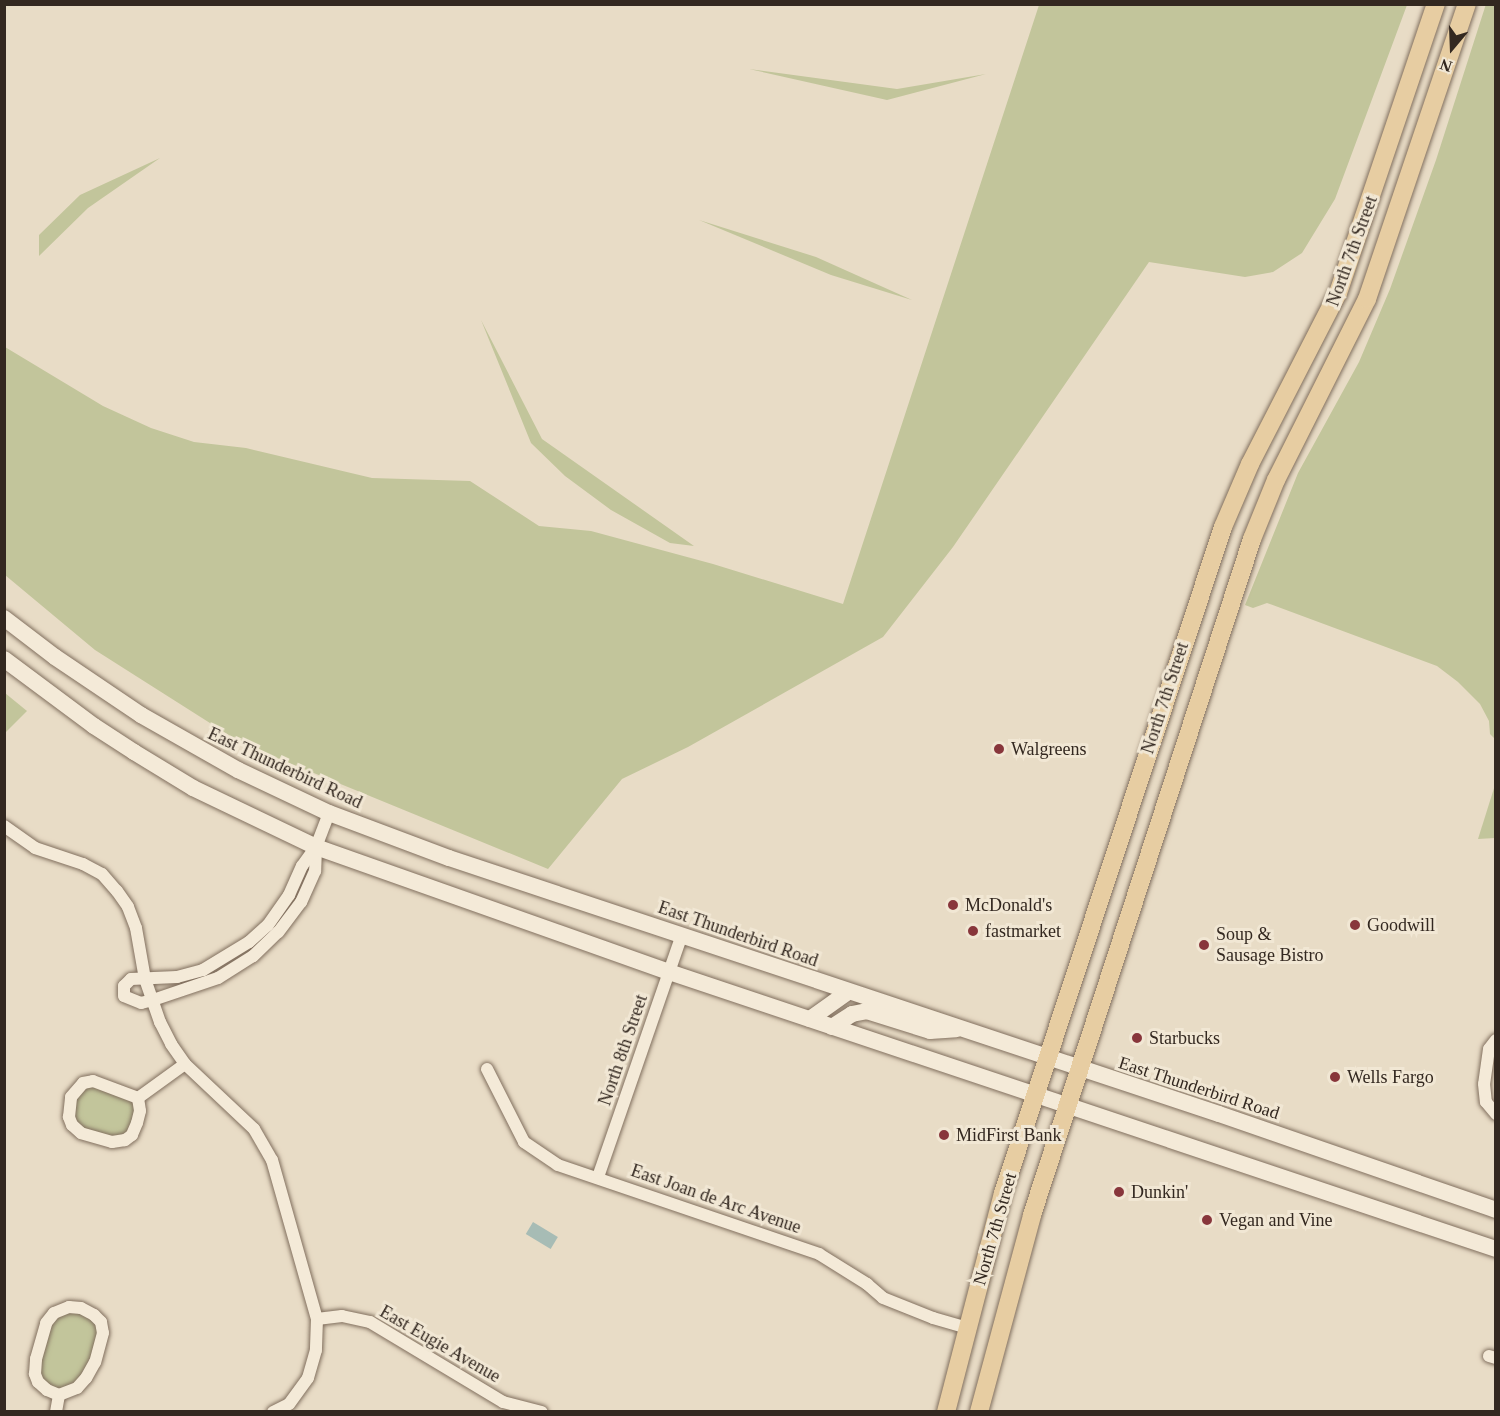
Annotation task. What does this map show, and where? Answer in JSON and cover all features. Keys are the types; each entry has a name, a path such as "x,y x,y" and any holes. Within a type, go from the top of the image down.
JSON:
{"main road":[{"name":"North 7th Street","path":"946,1412 997,1213 1227,515 1250,464 1338,293 1436,4"},
{"name":"North 7th Street","path":"979,1412 1032,1215 1254,532 1276,480 1367,299 1467,4"},
{"name":"East Thunderbird Road","path":"4,618 55,657 141,715 238,770 329,813 448,858 962,1028 1496,1210"},
{"path":"4,659 94,726 193,788 316,848 669,972 1496,1249"},
{"path":"810,1019 848,992"},
{"path":"832,1027 852,1014 867,1011 930,1031 962,1028"}],"street":[{"path":"316,848 315,871 301,902 278,932 253,956 241,965 206,983 153,1000 141,1003 124,996 127,981 177,977 203,970 249,942 278,911 289,895 302,866 316,848 329,813"},
{"path":"6,830 35,848 83,864 102,874 128,907 136,928 145,979 160,1022 185,1064 254,1129 272,1160 317,1319 316,1350 308,1378 289,1404 273,1412"},
{"name":"North 8th Street","path":"598,1177 682,935"},
{"path":"1496,1040 1489,1049 1484,1084 1486,1102 1496,1113"},
{"path":"138,1098 185,1064"},
{"name":"East Joan de Arc Avenue","path":"487,1069 524,1142 558,1165 819,1254 867,1284 883,1298 933,1318 968,1328"},
{"path":"93,1081 138,1098 140,1112 132,1135 117,1143 81,1133 72,1125 69,1117 71,1096 82,1083 93,1081"},
{"path":"69,1307 81,1308 101,1322 103,1334 95,1362 86,1378 77,1388 59,1395 47,1390 39,1382 35,1374 36,1359 46,1323 54,1313 69,1307"},
{"name":"East Eugie Avenue","path":"317,1319 342,1316 370,1322 504,1402 543,1412"},
{"path":"56,1412 59,1395"}],"green space":[{"path":"1486,4 1496,5 1495,739 1490,734 1489,721 1480,704 1458,682 1437,666 1267,603 1253,608 1245,605 1298,473 1359,362 1390,289 1436,160"},
{"path":"1039,5 1407,5 1335,199 1302,253 1273,272 1245,277 1149,262 953,547 883,637 688,747 622,779 548,869 243,744 95,650 5,575 5,347 103,406 151,428 194,442 246,448 372,478 470,481 539,526 591,531 713,564 843,604"},
{"path":"749,69 897,89 986,74 887,100"},
{"path":"160,158 88,208 39,256 39,235 80,195"},
{"path":"699,220 816,257 912,300 831,275"},
{"path":"481,320 542,439 694,546 670,543 611,510 565,476 531,443"},
{"path":"5,693 27,711 4,733"},
{"path":"1495,785 1495,838 1478,839"},
{"path":"83,1083 131,1094 140,1111 125,1140 72,1125 71,1097"},
{"path":"81,1308 103,1333 77,1388 47,1390 36,1359 46,1323"}],"water":[{"path":"533,1222 558,1237 551,1249 526,1234"}],"place":[{"name":"Walgreens","path":"999,749"},
{"name":"McDonald's","path":"953,905"},
{"name":"Goodwill","path":"1355,925"},
{"name":"fastmarket","path":"973,931"},
{"name":"Soup & Sausage Bistro","path":"1204,945"},
{"name":"Starbucks","path":"1137,1038"},
{"name":"Wells Fargo","path":"1335,1077"},
{"name":"MidFirst Bank","path":"944,1135"},
{"name":"Dunkin'","path":"1119,1192"},
{"name":"Vegan and Vine","path":"1207,1220"}]}
